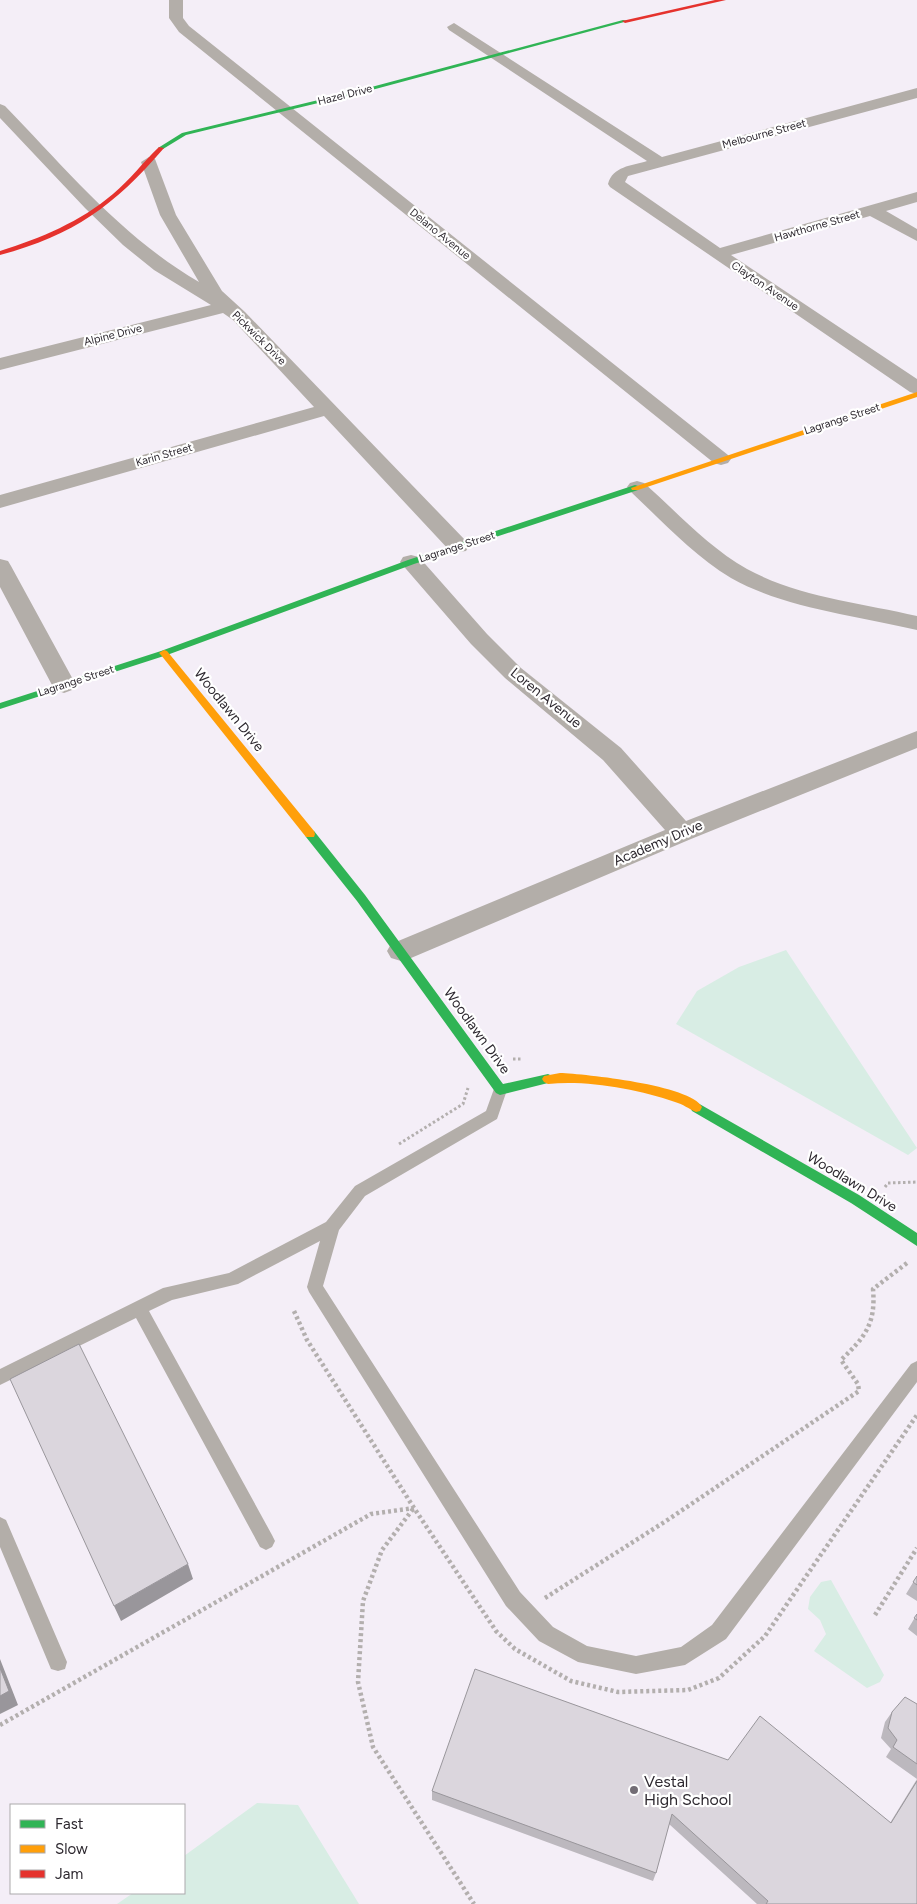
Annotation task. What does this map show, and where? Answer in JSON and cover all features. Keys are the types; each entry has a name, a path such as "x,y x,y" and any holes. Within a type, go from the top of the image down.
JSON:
{"street":[{"name":"Delano Avenue","path":"176,0 176,18 184,30 721,459"},
{"name":"Hazel Drive","path":"0,253 54,234 98,210 117,195 167,142 184,134 284,110 606,26 723,0"},
{"path":"454,27 659,162"},
{"name":"Melbourne Street","path":"616,181 622,173 659,162 917,93"},
{"name":"Pickwick Drive","path":"0,109 98,210 147,256 172,275 227,306 239,316 458,546"},
{"path":"149,162 168,215 215,294 227,306"},
{"name":"Clayton Avenue","path":"616,181 616,184 717,254 917,388"},
{"name":"Hawthorne Street","path":"717,254 917,197"},
{"path":"872,210 917,236"},
{"name":"Alpine Drive","path":"0,364 227,306"},
{"name":"Lagrange Street","path":"0,706 164,653 458,546 917,394"},
{"name":"Karin Street","path":"0,502 328,409"},
{"path":"637,487 705,548 755,581 803,596 917,623"},
{"name":"Loren Avenue","path":"411,562 506,666 612,754 682,833"},
{"path":"3,577 64,685"},
{"name":"Woodlawn Drive","path":"164,653 362,898 500,1090 557,1077 600,1081 680,1098 855,1198 917,1240"},
{"name":"Academy Drive","path":"401,951 682,833 917,739"}],"lane":[{"path":"500,1090 492,1115 360,1191 332,1227 315,1287 513,1599 546,1634 585,1654 636,1664 685,1656 719,1632 917,1369"},
{"path":"0,1377 169,1293 232,1279 332,1227"},
{"path":"139,1308 266,1541"},
{"path":"0,1526 58,1662"}],"path":[{"path":"397,1145 463,1104 468,1088 465,1079"},
{"path":"881,1194 888,1183 917,1182"},
{"path":"545,1598 666,1521 859,1392 858,1384 841,1360 862,1342 872,1322 876,1305 873,1289 909,1261"},
{"path":"294,1310 307,1340 414,1508 496,1631"},
{"path":"0,1725 371,1514 414,1508"},
{"path":"414,1508 382,1550 363,1601 358,1682 373,1747 474,1904"},
{"path":"875,1615 917,1548"}],"green space":[{"path":"786,950 917,1148 908,1155 676,1024 697,991 739,967"},
{"path":"831,1580 884,1675 880,1682 867,1688 814,1651 826,1634 820,1620 808,1609 810,1597 821,1582"},
{"path":"257,1803 298,1805 359,1904 117,1904 132,1894 185,1894 185,1855"}],"building":[{"path":"79,1344 188,1564 114,1606 10,1379"},
{"path":"917,1576 917,1585 913,1582"},
{"path":"0,1668 9,1691 0,1696"},
{"name":"Vestal High School","path":"475,1669 728,1760 760,1716 891,1823 917,1781 917,1904 766,1904 768,1901 672,1814 656,1873 432,1791"},
{"path":"905,1697 917,1704 917,1764 893,1747 897,1740 888,1728 892,1712"}],"traffic: fast":[{"path":"161,148 184,134 366,90 625,21"},
{"path":"0,706 164,653 411,562 635,488"},
{"path":"310,834 361,898 500,1090 548,1079"},
{"path":"696,1107 855,1199 917,1240"}],"traffic: slow":[{"path":"635,488 917,394"},
{"path":"164,653 310,834"},
{"path":"548,1079 575,1078 632,1086 679,1098 696,1107"}],"traffic: jam":[{"path":"625,21 723,0"},
{"path":"0,253 46,237 90,215 122,190 161,148"}],"place":[{"name":"Vestal High School","path":"634,1790"}]}
